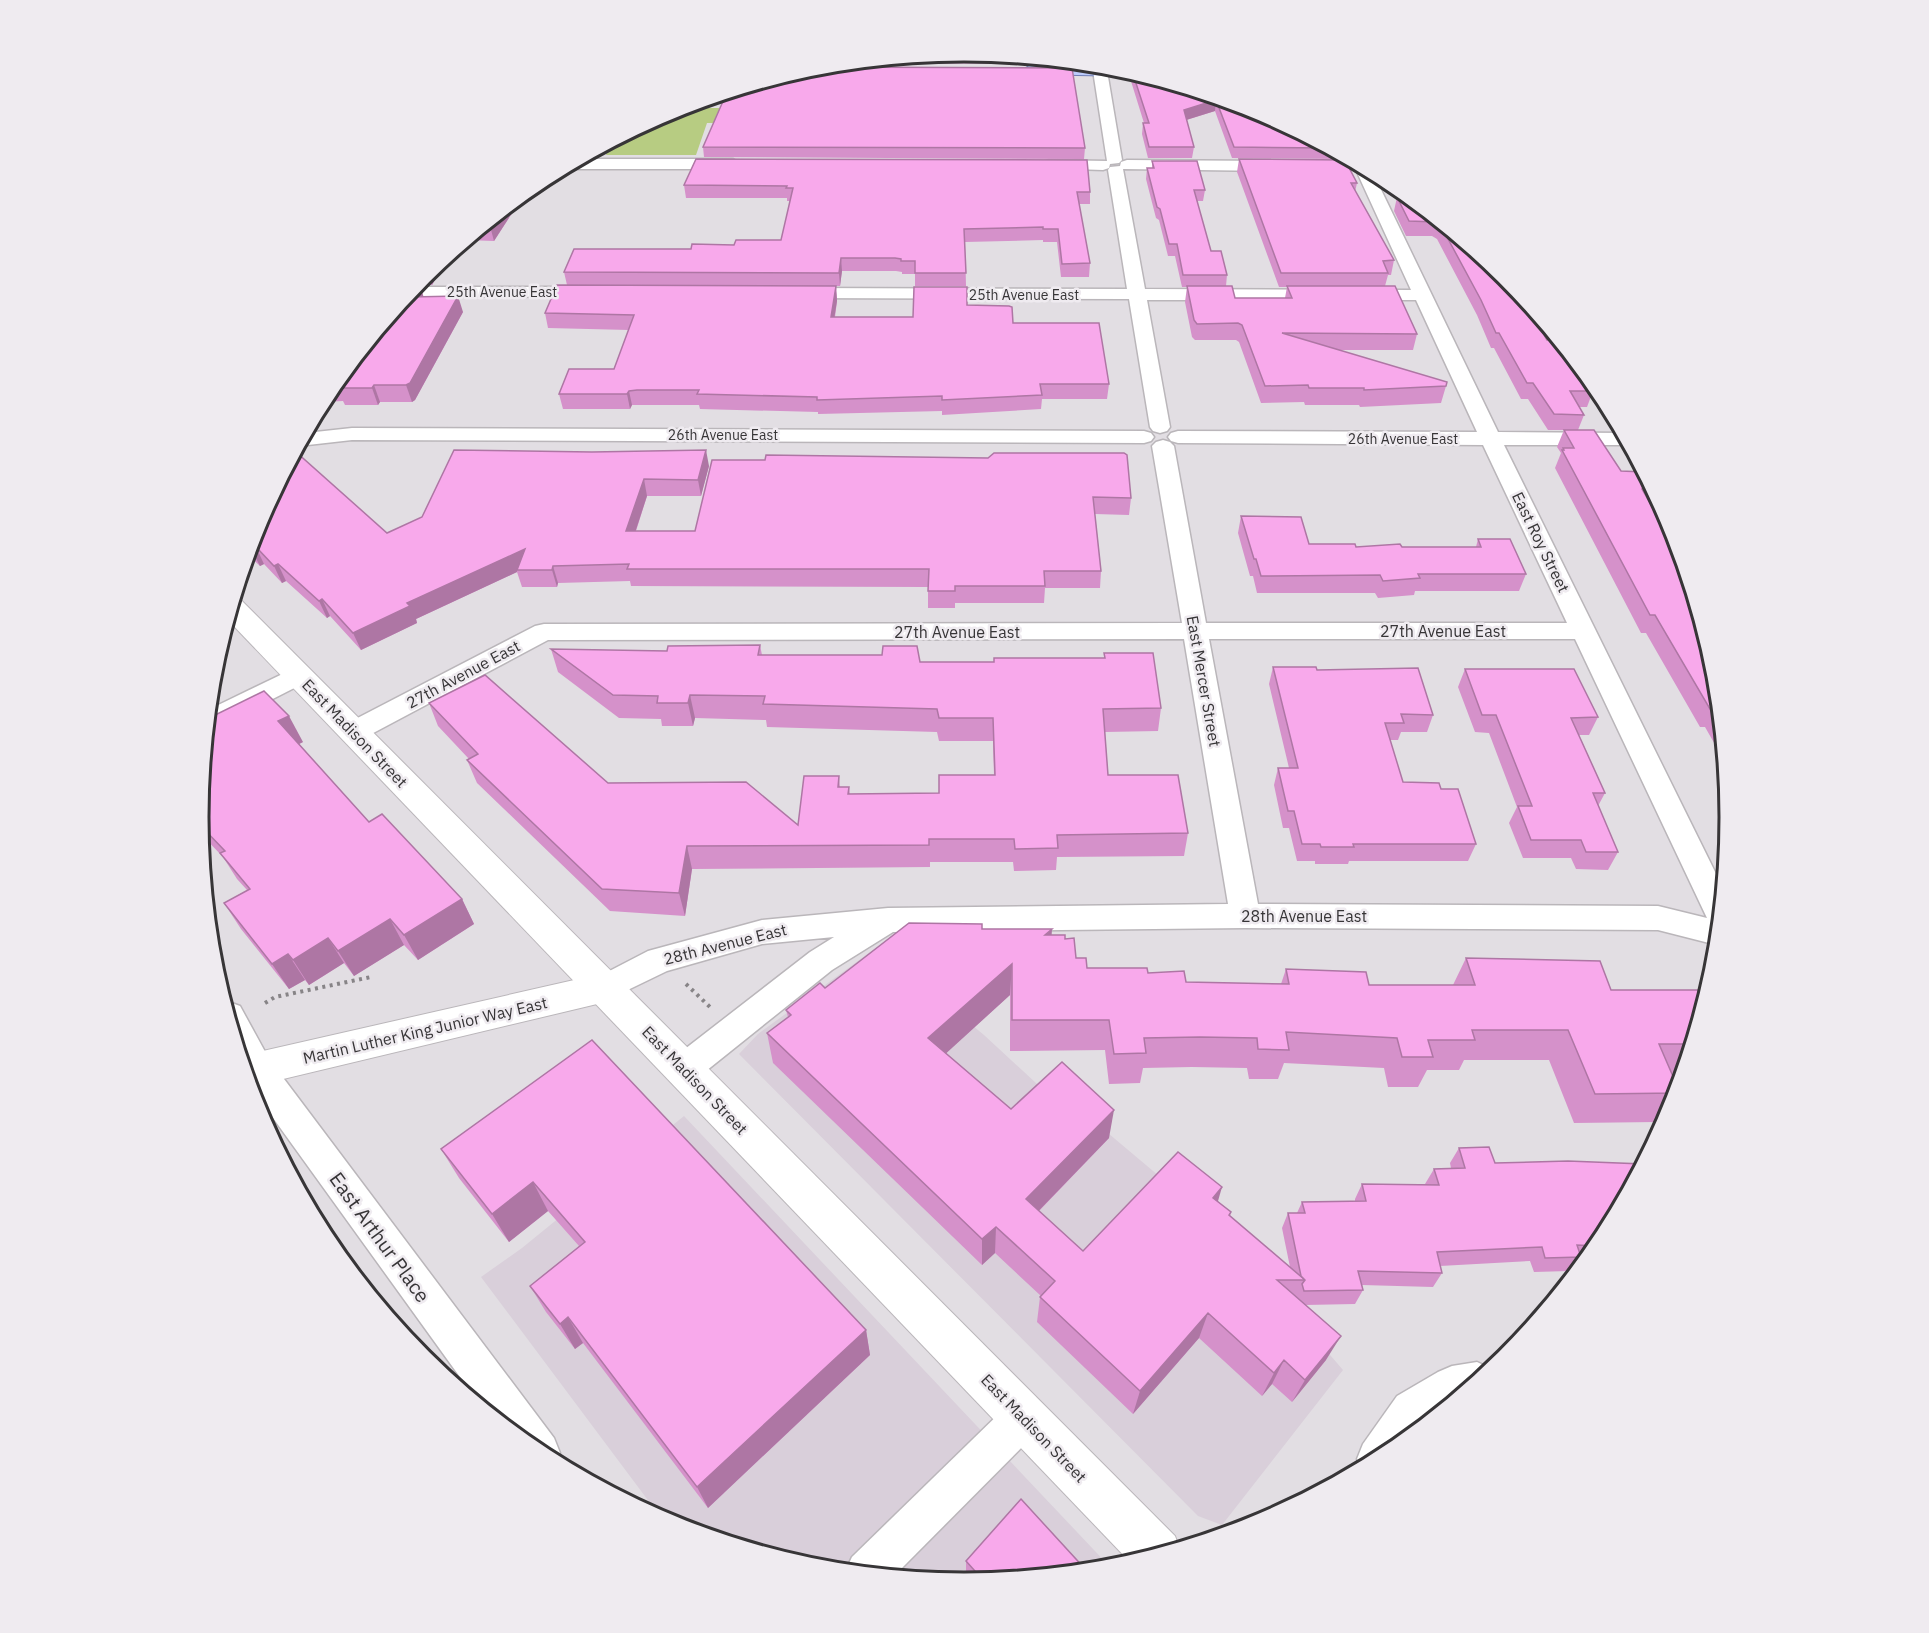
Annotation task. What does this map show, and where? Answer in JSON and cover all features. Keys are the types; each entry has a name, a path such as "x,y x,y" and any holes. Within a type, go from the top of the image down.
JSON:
{"main road":[{"path":"1008,70 1067,69"},
{"name":"East Madison Street","path":"238,613 1151,1548"},
{"name":"Martin Luther King Junior Way East","path":"254,1069 604,988"}],"street":[{"name":"East Mercer Street","path":"1100,74 1245,915"},
{"path":"590,161 747,164"},
{"path":"1035,165 1297,166"},
{"name":"East Roy Street","path":"1369,180 1422,295 1714,901"},
{"name":"25th Avenue East","path":"422,292 613,293"},
{"name":"25th Avenue East","path":"780,293 1422,295"},
{"name":"26th Avenue East","path":"311,439 352,434 1619,440"},
{"name":"27th Avenue East","path":"354,732 544,632 1584,631"},
{"path":"216,716 299,675"},
{"name":"28th Avenue East","path":"604,988 659,960 762,932 888,920 1245,915 1658,918 1710,931"},
{"path":"684,1069 821,962 888,920"},
{"name":"East Arthur Place","path":"257,1078 517,1424"},
{"path":"1392,1438 1411,1410 1452,1386 1461,1384"},
{"path":"873,1566 1024,1417"}],"path":[{"path":"678,975 718,1015"},
{"path":"265,1003 275,997 371,977"}],"shaded area":[{"path":"877,947 984,1035 1050,1096 1058,1091 1222,1229 1343,1370 1222,1525 1198,1516 739,1054 758,1034"},
{"path":"684,1116 1102,1559 1014,1570 964,1572 866,1565 769,1546 722,1531 649,1502 481,1277 522,1248"}],"green space":[{"path":"706,108 737,108 732,123 707,123 696,155 606,155 607,152 631,139"}],"building":[{"path":"873,67 1072,70 1085,148 703,147 723,102 769,87 817,76"},
{"path":"1135,81 1208,102 1184,110 1194,147 1149,147 1143,123 1149,123"},
{"path":"1218,106 1253,119 1314,148 1234,147"},
{"path":"696,159 1087,160 1090,192 1077,192 1090,263 1062,264 1058,229 1043,229 1043,227 964,229 966,273 915,273 915,261 901,261 895,258 841,258 839,273 564,272 574,249 691,249 692,244 734,245 736,240 781,240 793,188 786,188 787,186 684,185"},
{"path":"1239,159 1336,160 1349,167 1357,183 1351,183 1394,260 1383,261 1388,273 1281,273"},
{"path":"1152,161 1197,161 1205,190 1194,190 1211,251 1221,251 1227,275 1183,275 1177,244 1169,244 1160,209 1157,207 1147,168 1154,168"},
{"path":"1398,199 1429,222 1409,221"},
{"path":"1447,237 1498,283 1563,357 1588,391 1570,391 1584,415 1554,414 1533,383 1527,383 1499,333 1496,333"},
{"path":"557,285 836,286 831,317 913,317 914,287 967,287 967,305 1012,307 1013,323 1099,323 1109,384 1040,384 1042,395 942,400 942,396 817,400 817,397 697,394 699,390 637,390 629,391 627,394 559,394 569,369 614,369 634,315 545,313"},
{"path":"1187,286 1232,286 1235,298 1292,298 1287,286 1395,286 1417,334 1282,333 1447,382 1446,386 1364,390 1364,388 1309,388 1308,385 1265,386 1242,325 1238,323 1197,324 1194,320"},
{"path":"458,296 410,383 374,385 372,388 344,388 397,319 418,297"},
{"path":"1564,430 1594,430 1621,471 1636,472 1642,483 1644,488 1642,489 1662,528 1694,621 1712,709 1655,615 1650,615 1562,450 1563,448 1574,448"},
{"path":"454,450 592,452 706,450 698,480 644,479 626,531 695,531 712,460 765,460 766,455 988,458 994,453 1124,453 1127,455 1131,498 1093,497 1101,571 1044,571 1045,586 955,586 955,591 928,591 929,569 627,569 629,564 553,566 552,570 517,570 525,549 407,603 410,606 353,633 322,599 319,601 278,564 274,566 259,550 287,483 301,457 387,533 422,517"},
{"path":"1241,516 1301,517 1309,544 1355,544 1356,547 1400,544 1402,547 1481,547 1478,539 1510,539 1526,574 1418,574 1420,578 1383,581 1380,575 1261,576"},
{"path":"760,645 758,655 882,655 883,646 917,646 920,662 994,662 994,658 1105,658 1104,653 1153,653 1161,708 1103,709 1108,775 1178,775 1188,833 1057,835 1058,848 1015,849 1014,839 929,839 929,845 687,846 679,893 602,889 467,760 478,754 429,703 485,675 608,783 746,782 798,825 804,776 839,776 838,787 849,787 848,794 939,793 939,775 995,775 993,718 939,718 937,709 763,704 765,696 690,695 688,703 657,703 658,696 613,695 551,649 667,651 668,646"},
{"path":"1273,667 1316,667 1317,670 1418,668 1433,715 1401,714 1404,723 1385,723 1403,782 1439,783 1441,789 1458,789 1476,844 1353,844 1354,847 1321,847 1320,844 1302,844 1294,811 1288,811 1278,768 1298,768"},
{"path":"1465,669 1574,669 1598,717 1571,718 1605,793 1593,793 1618,852 1586,852 1581,840 1531,840 1518,806 1532,806 1496,715 1482,715"},
{"path":"264,691 289,716 278,721 369,822 382,814 462,899 404,935 390,919 338,951 328,938 293,960 288,954 272,964 224,903 250,889 220,853 225,851 210,835 211,767 217,714"},
{"path":"909,923 982,924 982,929 1052,929 1045,935 1065,935 1065,939 1074,938 1076,958 1086,958 1087,968 1147,968 1148,973 1184,971 1186,982 1289,984 1286,969 1366,972 1369,985 1475,985 1466,958 1600,961 1611,990 1699,990 1684,1044 1659,1044 1673,1076 1666,1093 1595,1094 1568,1030 1472,1030 1475,1040 1428,1040 1433,1057 1402,1057 1397,1038 1286,1032 1289,1050 1258,1049 1257,1038 1144,1038 1146,1053 1114,1054 1109,1020 1012,1020 1012,964 928,1038 1011,1109 1062,1062 1114,1110 1026,1199 1083,1251 1178,1152 1222,1187 1213,1198 1231,1212 1229,1215 1305,1280 1277,1280 1341,1336 1305,1380 1284,1360 1274,1373 1208,1313 1140,1391 1040,1297 1055,1281 996,1227 982,1239 767,1033 791,1015 786,1010 820,983 825,988"},
{"path":"592,1040 866,1330 697,1487 568,1317 560,1324 530,1286 585,1242 533,1182 492,1214 441,1149"},
{"path":"1489,1147 1495,1163 1568,1161 1635,1164 1592,1236 1585,1245 1577,1245 1580,1253 1577,1257 1545,1258 1542,1247 1437,1252 1442,1273 1358,1271 1363,1290 1304,1291 1302,1284 1305,1280 1301,1276 1288,1213 1305,1213 1302,1202 1366,1201 1362,1184 1439,1185 1434,1169 1465,1168 1459,1148"},
{"path":"1021,1499 1079,1562 1014,1570 975,1572 966,1561"}]}
